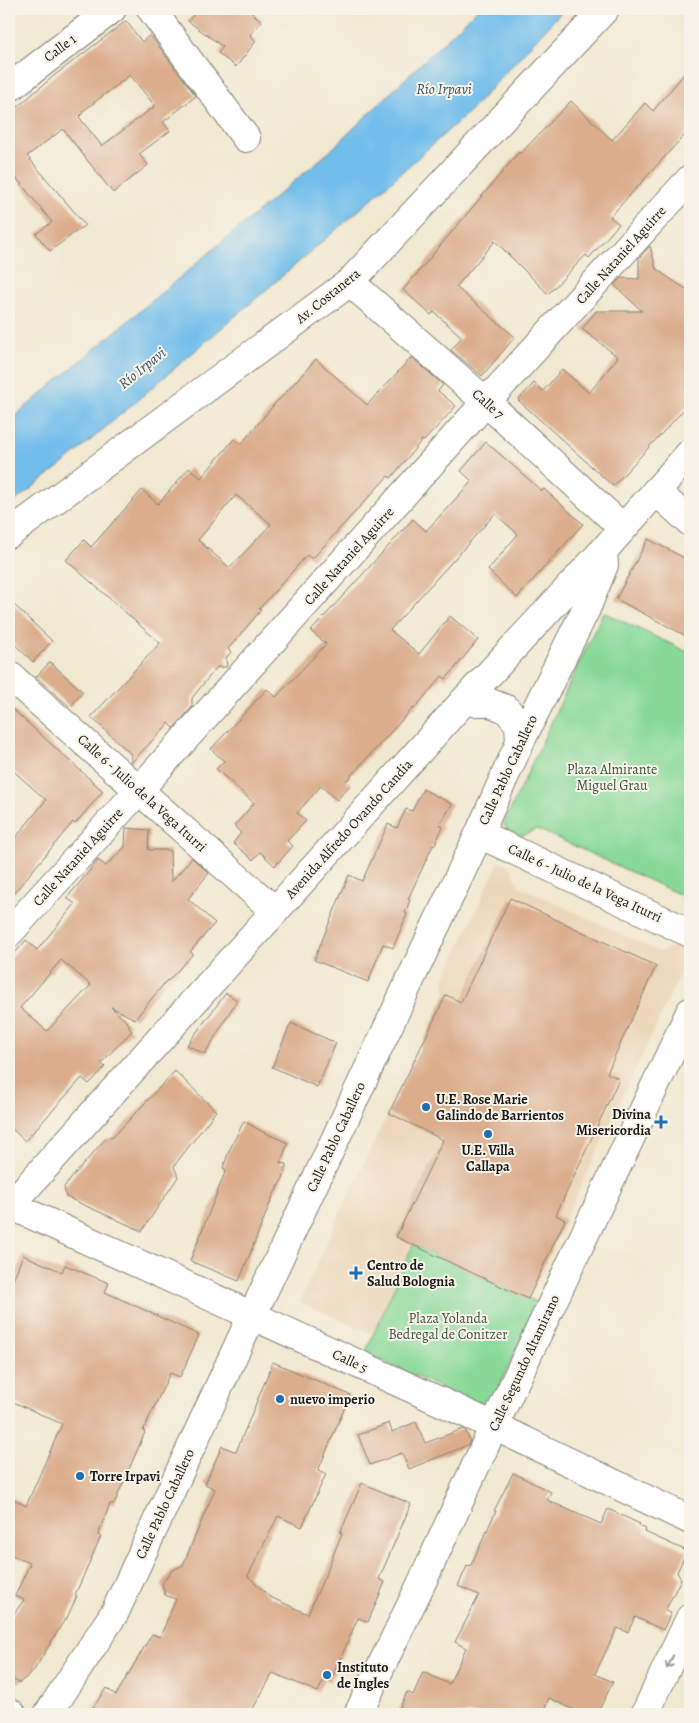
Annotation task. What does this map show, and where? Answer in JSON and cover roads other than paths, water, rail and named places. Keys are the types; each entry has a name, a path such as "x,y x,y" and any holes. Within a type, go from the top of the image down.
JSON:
{"street":[{"name":"Calle 1","path":"9,88 112,9"},
{"path":"151,9 246,138"},
{"name":"Av. Costanera","path":"9,534 350,282 604,9"},
{"name":"Calle Nataniel Aguirre","path":"9,933 486,402 690,179"},
{"name":"Calle 7","path":"350,282 486,402 623,528"},
{"name":"Avenida Alfredo Ovando Candia","path":"9,1206 690,453"},
{"path":"656,491 690,522"},
{"name":"Calle Pablo Caballero","path":"48,1714 115,1612 479,834 520,742 598,582 604,565 603,551"},
{"name":"Calle 6 - Julio de la Vega Iturri","path":"9,676 275,911"},
{"path":"463,702 488,702 506,709 519,724 520,742"},
{"name":"Calle 6 - Julio de la Vega Iturri","path":"479,834 690,933"},
{"name":"Calle Segundo Altamirano","path":"358,1714 690,1012"},
{"name":"Calle 5","path":"9,1206 45,1220 494,1426 690,1520"},
{"path":"645,1714 690,1618"}],"water":[{"name":"Río Irpavi","path":"478,9 564,9 470,111 358,211 70,458 9,506 9,421 329,152"}],"place":[{"name":"U.E. Rose Marie Galindo de Barrientos","path":"426,1107"},
{"name":"Divina Misericordia","path":"661,1122"},
{"name":"U.E. Villa Callapa","path":"488,1134"},
{"name":"Centro de Salud Bolognia","path":"356,1273"},
{"name":"nuevo imperio","path":"280,1399"},
{"name":"Torre Irpavi","path":"80,1476"},
{"name":"Instituto de Ingles","path":"327,1675"}],"park label":[{"name":"Plaza Almirante Miguel Grau","path":"612,778"},
{"name":"Plaza Yolanda Bedregal de Conitzer","path":"448,1326"}]}
